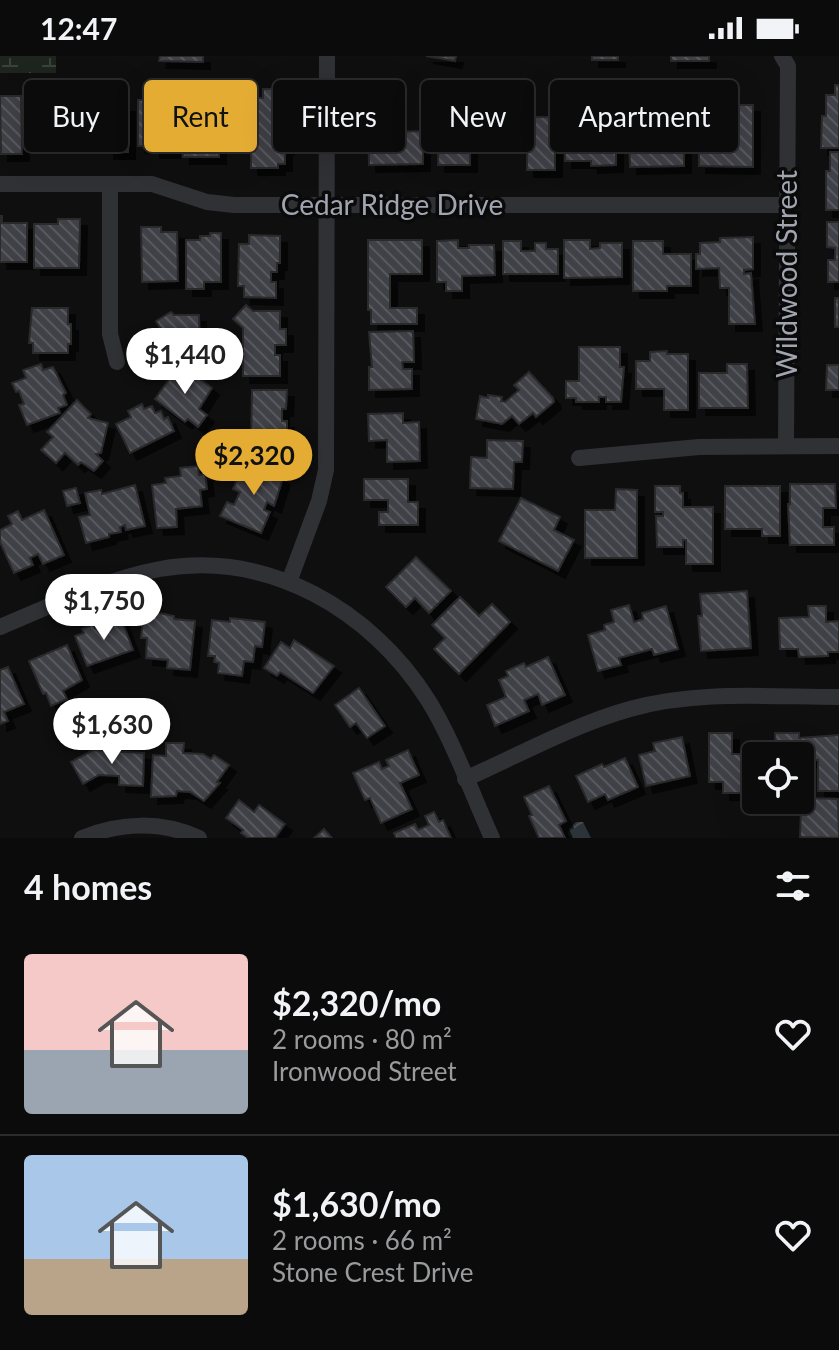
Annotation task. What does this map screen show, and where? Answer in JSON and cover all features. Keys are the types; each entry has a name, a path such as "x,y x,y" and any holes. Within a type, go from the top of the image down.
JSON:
{"street":[{"path":"289,582 319,501 326,470 327,56"},
{"name":"Wildwood Street","path":"782,56 788,66 786,446"},
{"name":"Cedar Ridge Drive","path":"0,184 160,185 217,204 787,205"},
{"path":"110,184 110,334 117,362"},
{"path":"579,458 690,447 839,446"},
{"path":"0,627 79,594 159,569 213,567 263,574 289,582 319,595 350,614 384,644 430,703 492,838"},
{"path":"465,779 587,725 651,704 705,697 839,697"},
{"path":"82,838 118,827 145,825 172,828 199,838"}],"green space":[{"path":"0,56 56,56 56,73 0,73"}],"water":[{"path":"576,822 583,822 591,838 573,838 569,829"}],"building":[{"path":"160,56 203,56 203,62 159,61"},
{"path":"426,56 456,56 455,61"},
{"path":"592,56 618,56 618,60 592,60"},
{"path":"671,56 709,56 709,61 671,61"},
{"path":"835,85 839,85 839,148 821,148 826,95 835,95"},
{"path":"263,89 273,89 273,152 285,152 285,164 278,164 278,168 251,168 251,152 257,152 257,98 263,98"},
{"path":"0,96 21,96 22,154 1,154"},
{"path":"138,100 144,100 144,146 138,146"},
{"path":"738,105 753,105 753,167 699,166 699,152 738,152"},
{"path":"534,117 550,117 550,152 555,152 555,170 527,170 527,152 534,152"},
{"path":"421,131 423,164 369,165 369,152 405,152 405,132"},
{"path":"183,152 219,152 219,157 183,157"},
{"path":"438,152 470,152 470,165 438,165"},
{"path":"565,152 616,152 616,165 591,166 591,161 565,161"},
{"path":"630,152 684,152 684,166 630,167"},
{"path":"830,152 839,152 839,210 826,210 826,171 830,171"},
{"path":"0,216 2,223 27,223 27,262 0,262"},
{"path":"58,219 80,219 79,268 34,268 34,224 58,224"},
{"path":"827,222 839,222 839,282 828,282 828,260 835,260 835,248 827,247"},
{"path":"141,227 161,227 161,232 177,232 178,281 142,282"},
{"path":"210,233 221,233 221,282 204,282 204,289 186,289 186,240 200,240 200,236 210,236"},
{"path":"249,235 280,236 280,263 277,263 277,272 271,272 271,282 276,282 276,298 244,297 244,286 238,286 239,244 249,244"},
{"path":"753,237 753,269 744,270 744,274 751,273 755,324 729,324 729,288 720,288 719,268 696,269 696,254 700,254 700,243 720,242 720,238"},
{"path":"368,240 422,240 422,274 390,274 390,308 417,308 417,324 371,324 371,310 368,310"},
{"path":"458,240 458,248 494,245 495,275 462,276 462,291 446,291 446,282 437,282 437,241"},
{"path":"564,240 590,240 590,249 600,248 600,243 622,243 622,277 564,278"},
{"path":"503,241 521,241 521,251 535,251 535,243 546,243 546,249 558,249 558,274 503,274"},
{"path":"633,241 663,241 663,254 691,254 691,286 667,286 667,291 633,291"},
{"path":"835,298 839,298 839,327 835,327"},
{"path":"246,305 253,311 280,311 280,329 286,329 286,345 275,345 275,355 280,355 280,376 243,376 243,328 233,319"},
{"path":"32,308 68,308 71,344 68,344 68,353 33,353 33,343 29,343"},
{"path":"171,312 174,315 199,315 200,353 166,353 165,336 156,321"},
{"path":"413,331 414,362 402,362 403,369 412,369 412,389 369,390 369,367 372,367 369,332"},
{"path":"579,347 620,347 620,367 624,367 621,402 606,402 606,397 599,397 599,402 576,402 576,398 566,398 566,381 579,381"},
{"path":"667,351 667,354 688,354 688,410 664,410 664,389 636,389 636,361 650,361 650,352"},
{"path":"41,364 43,370 53,367 66,393 63,395 67,405 58,408 60,413 27,425 19,405 24,404 12,383 26,378 23,370"},
{"path":"180,364 212,388 199,409 207,415 198,427 188,419 185,422 155,399"},
{"path":"727,364 747,364 748,408 699,408 699,373 727,373"},
{"path":"827,365 839,365 839,390 826,390"},
{"path":"529,372 554,402 536,417 533,413 519,424 512,416 502,424 476,419 480,396 502,397 501,401 505,402 519,390 514,385"},
{"path":"252,390 287,390 282,421 287,421 287,450 278,450 278,454 255,454 255,450 251,450"},
{"path":"77,400 91,414 88,418 108,423 101,453 96,454 103,461 94,471 81,462 78,465 65,453 56,463 41,450 53,437 47,432"},
{"path":"142,404 144,409 152,406 155,413 161,411 164,419 168,417 174,431 130,453 116,424 131,417 128,411"},
{"path":"403,413 403,423 419,422 420,461 387,462 387,440 369,441 368,414"},
{"path":"487,440 523,441 522,462 514,462 513,489 470,488 471,457 487,458"},
{"path":"254,461 275,470 273,473 283,478 274,506 267,502 264,510 270,512 261,533 220,516 227,502 234,505 240,492 233,489 239,475 246,478"},
{"path":"198,466 199,475 205,474 207,489 200,490 202,506 176,509 177,527 157,528 152,485 166,483 165,478 181,476 180,468"},
{"path":"364,479 408,479 408,502 418,502 418,525 379,525 379,512 388,512 388,500 364,500"},
{"path":"790,484 835,484 836,508 823,508 823,527 834,527 834,545 790,545"},
{"path":"135,485 145,526 126,530 125,525 120,527 121,532 86,543 79,517 90,515 85,493 101,490 102,494"},
{"path":"655,486 680,486 683,507 713,507 713,564 686,564 686,540 683,540 683,547 657,547 656,516 663,516 663,512 655,512"},
{"path":"725,486 780,486 780,536 762,536 762,529 725,529"},
{"path":"76,488 80,503 67,506 63,491"},
{"path":"616,489 637,490 637,558 585,558 585,510 615,510"},
{"path":"521,498 560,517 554,530 574,540 558,571 499,541"},
{"path":"44,510 64,555 43,564 38,554 30,558 33,565 14,573 0,542 0,530 12,524 8,516 18,511 22,520"},
{"path":"416,557 451,591 429,613 415,598 406,607 386,587"},
{"path":"747,591 751,648 701,651 700,594"},
{"path":"460,597 479,616 492,604 510,622 459,674 434,649 445,638 432,625"},
{"path":"629,605 634,622 643,619 642,613 666,606 678,649 654,655 652,649 619,658 621,665 598,671 588,635 605,630 604,625 614,622 611,610"},
{"path":"808,606 826,606 826,622 839,621 839,652 828,652 828,656 799,657 798,649 780,649 779,618 809,617"},
{"path":"144,610 174,616 174,619 195,621 190,670 167,668 168,660 146,658 147,638 141,638"},
{"path":"121,618 133,650 87,666 75,636 94,624 95,628"},
{"path":"230,618 265,622 262,647 255,646 253,662 244,661 242,676 218,673 219,663 214,662 215,656 208,656 212,620 230,622"},
{"path":"294,640 334,666 313,693 280,672 277,676 264,668 281,642 290,648"},
{"path":"67,645 82,680 63,691 67,699 51,706 29,661"},
{"path":"548,657 565,695 542,705 538,694 524,700 529,711 495,726 487,705 506,697 499,680 508,676 506,671 524,663 526,667"},
{"path":"8,667 24,704 4,712 8,721 0,724 0,670"},
{"path":"359,688 385,726 367,738 356,723 350,727 335,705"},
{"path":"709,733 732,733 732,754 742,754 742,793 723,793 723,782 709,782"},
{"path":"775,733 799,733 799,738 839,735 839,791 818,791 818,760 814,760 814,742 775,742"},
{"path":"682,737 690,776 646,786 639,755 655,751 653,743"},
{"path":"166,743 184,743 183,753 203,754 211,759 214,755 229,765 217,782 220,783 204,801 190,792 177,791 176,796 151,797 153,755 166,756"},
{"path":"93,750 144,753 143,786 119,785 119,776 99,775 83,784 71,762"},
{"path":"408,750 419,775 400,783 412,809 381,823 370,798 365,800 353,773 379,762 382,769 389,766 386,760"},
{"path":"625,758 638,787 608,800 605,794 588,802 576,776"},
{"path":"549,786 566,821 559,825 565,838 539,838 529,816 532,815 524,797"},
{"path":"814,798 838,799 839,838 800,837 801,814 814,814"},
{"path":"239,800 254,812 259,805 285,824 275,838 248,838 241,833 243,830 226,818"},
{"path":"434,812 439,822 443,820 451,838 396,838 394,833 415,824 418,830 429,825 425,816"},
{"path":"324,829 332,838 314,838"}]}
